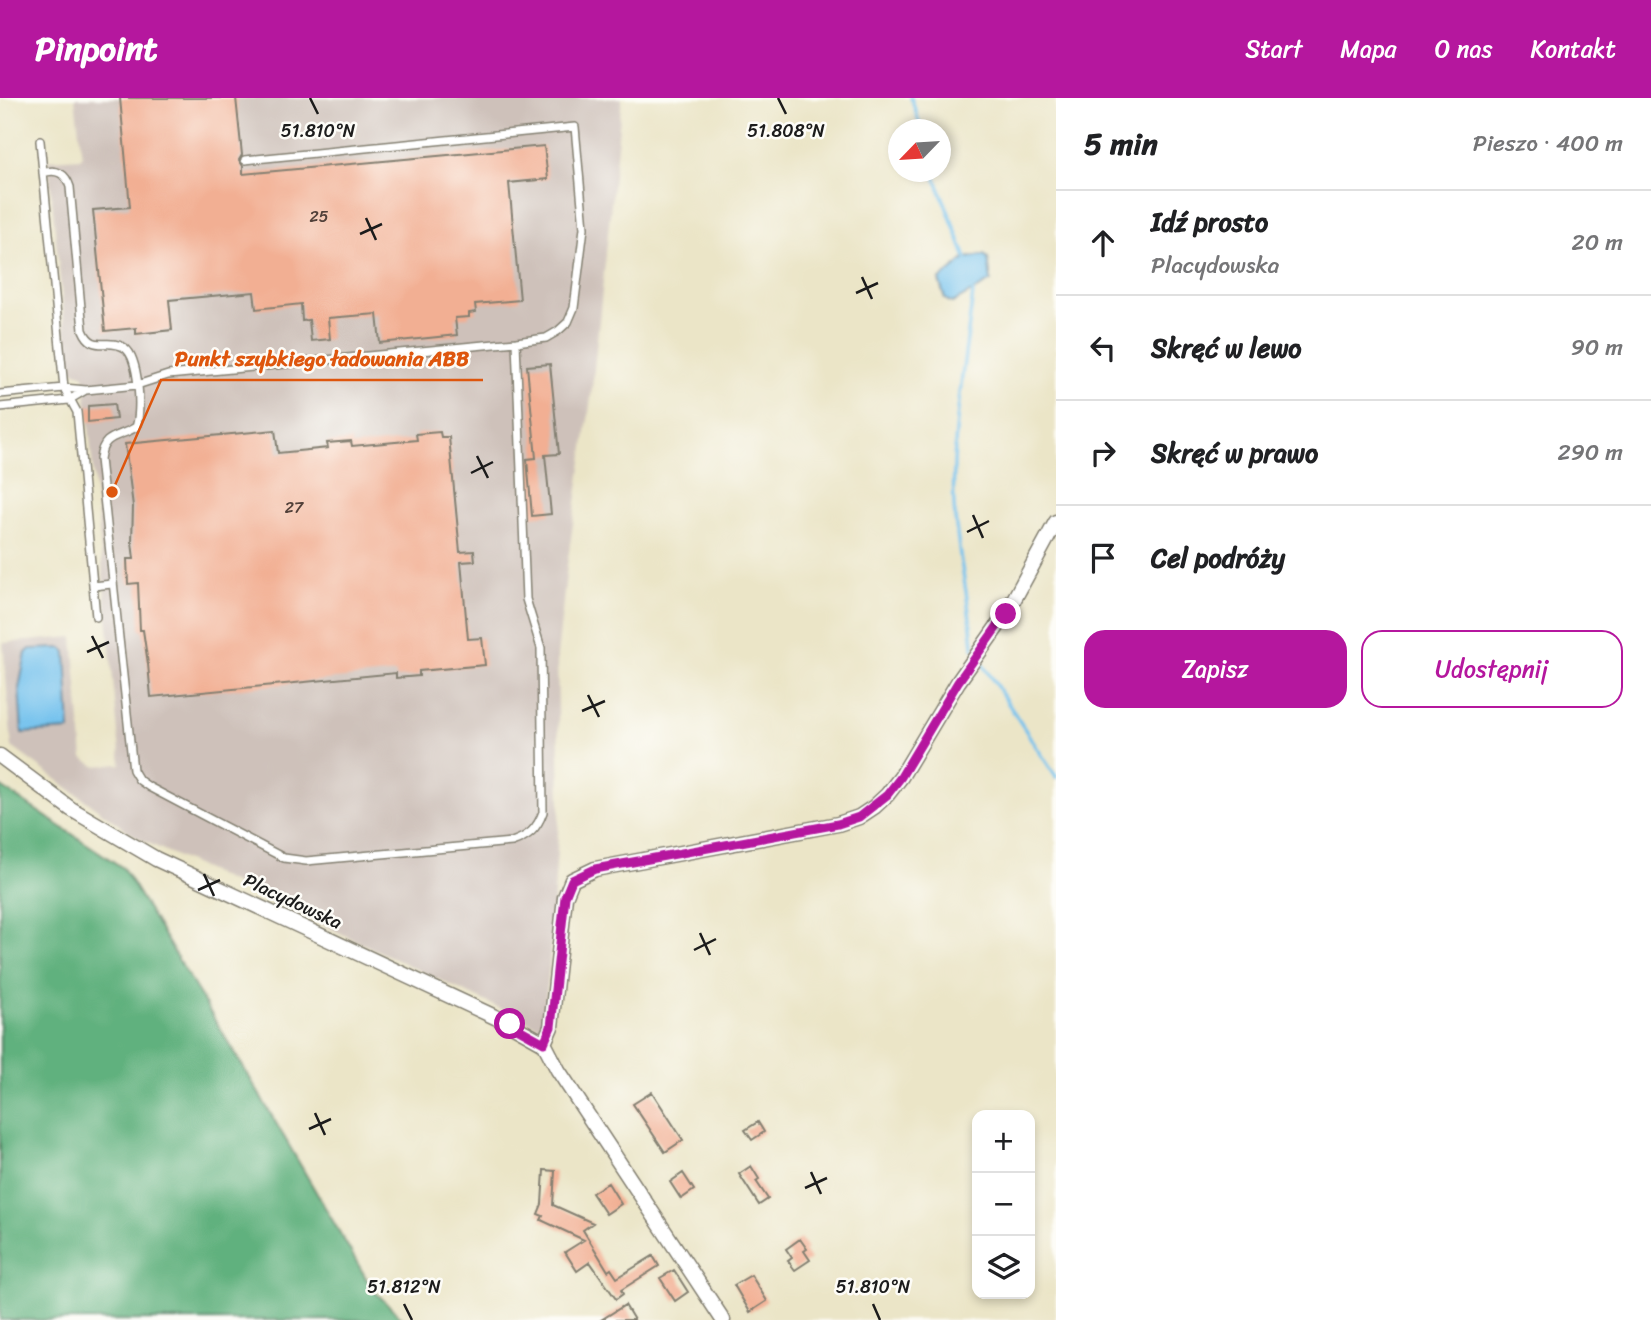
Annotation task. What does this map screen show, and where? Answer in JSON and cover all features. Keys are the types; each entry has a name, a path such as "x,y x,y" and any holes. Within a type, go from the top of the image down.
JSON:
{"street":[{"path":"723,1320 558,1070 544,1043 551,1027 565,897 572,880 595,869 838,824 859,817 874,807 901,777 958,682 1006,614 1056,522"},
{"name":"Placydowska","path":"0,756 71,808 156,859 510,1024 544,1043"}],"lane":[{"path":"0,394 137,385 169,375 516,342 546,338 568,322 573,308 583,228 575,127 245,160"},
{"path":"40,141 64,388 77,412 96,617"},
{"path":"43,173 55,171 62,174 70,187 83,330 87,339 93,343 114,344 124,348 135,363 140,418 136,427 109,439 101,448 130,759 139,780 149,787 294,861 512,842 523,838 539,824 543,812 542,662 541,648 526,599 516,342"},
{"path":"0,407 69,400 86,390"},
{"path":"93,586 112,584"}],"shaded area":[{"path":"75,98 622,98 591,398 557,656 560,806 549,968 542,1028 136,837 12,747 3,643 73,637 83,758 95,766 121,764 84,375 69,369 48,160 82,158"}],"green space":[{"path":"0,786 123,868 373,1290 404,1320 0,1320"}],"water":[{"path":"984,255 988,258 991,281 952,303 945,299 939,280 966,258"},
{"path":"62,648 66,652 70,730 22,733 19,688 26,653 30,649"}],"building":[{"path":"120,98 236,98 242,155 239,160 243,166 243,174 544,146 548,179 509,183 520,300 475,304 476,312 469,313 469,317 455,318 457,335 380,343 377,314 328,318 330,339 311,341 309,320 302,321 301,304 256,309 254,292 169,300 172,330 136,334 136,328 105,331 93,210 130,207"},
{"path":"550,364 559,454 545,455 551,514 532,516 527,459 536,458 527,366"},
{"path":"114,404 116,419 88,422 88,406"},
{"path":"275,430 278,453 328,448 327,443 351,441 352,446 417,440 416,434 440,432 441,437 449,437 460,552 474,551 475,561 461,562 468,639 482,638 485,665 419,671 419,676 396,678 396,673 151,697 143,630 140,630 138,583 128,584 127,559 134,559 133,506 125,444"},
{"path":"652,1092 683,1140 665,1152 633,1104"},
{"path":"758,1122 764,1132 752,1140 745,1130"},
{"path":"751,1166 759,1179 756,1181 768,1199 759,1205 739,1174"},
{"path":"544,1170 555,1171 553,1205 593,1223 583,1230 608,1271 611,1269 617,1278 653,1256 659,1266 621,1290 623,1294 616,1299 590,1262 577,1271 565,1252 584,1240 541,1220 543,1216 538,1214 542,1204"},
{"path":"683,1173 694,1190 681,1199 670,1182"},
{"path":"608,1183 621,1204 606,1214 592,1193"},
{"path":"800,1239 810,1260 795,1270 788,1261 792,1258 786,1249"},
{"path":"674,1270 688,1292 675,1301 660,1278"},
{"path":"751,1275 767,1301 750,1312 734,1285"},
{"path":"625,1305 634,1320 601,1320"}],"waterway":[{"path":"911,98 918,119"},
{"path":"937,182 966,258"},
{"path":"973,292 957,425 954,505 973,648"},
{"path":"981,662 1056,777"}],"place":[{"name":"Punkt szybkiego ładowania ABB","path":"112,492"}],"route":[{"path":"510,1024 544,1043 551,1027 565,897 572,880 595,869 838,824 859,817 887,795 901,777 958,682 1006,614"}]}
